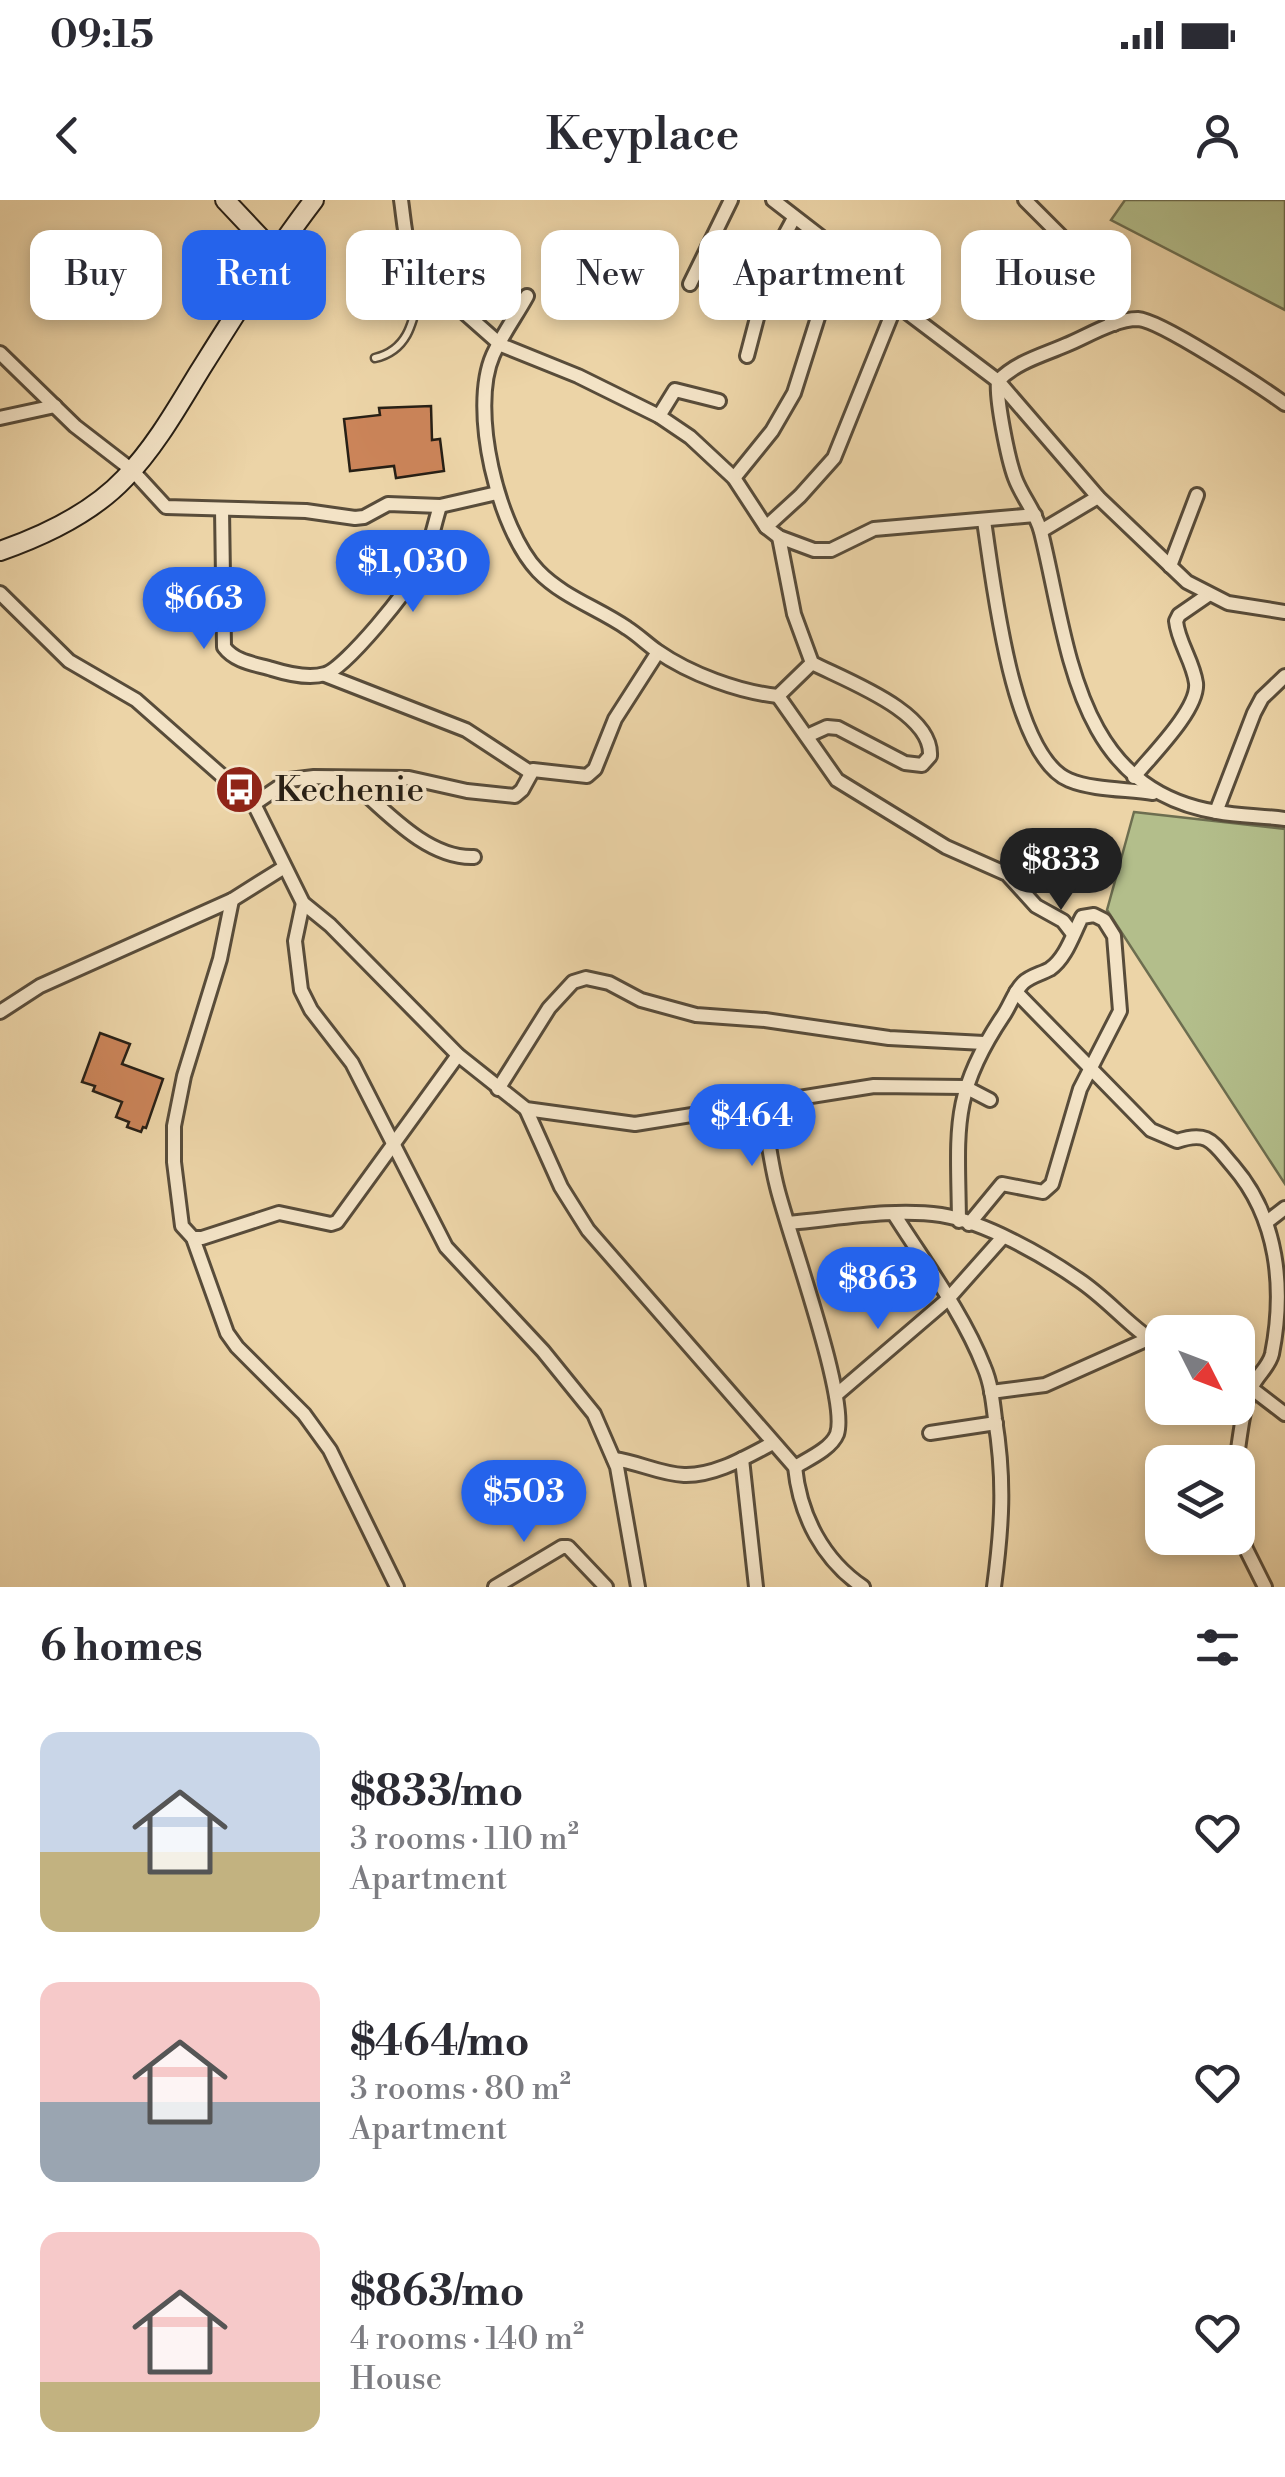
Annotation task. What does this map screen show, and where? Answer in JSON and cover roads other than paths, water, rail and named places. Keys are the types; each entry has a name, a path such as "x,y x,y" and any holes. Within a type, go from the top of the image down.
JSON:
{"main road":[{"path":"226,200 254,230"},
{"path":"291,230 314,200"},
{"path":"0,551 42,534 82,511 132,470 165,426 231,320"}],"street":[{"path":"402,200 406,230"},
{"path":"690,284 731,200"},
{"path":"774,200 810,230"},
{"path":"1025,200 1064,240 1114,324"},
{"path":"746,356 772,257 794,218"},
{"path":"527,296 493,356 486,412 497,493 519,548 539,573 572,598 628,628 658,652 699,673 778,696 837,780 946,847 1007,874 1036,906 1063,921 1073,934"},
{"path":"998,381 1014,368 1114,324 1136,319 1251,380 1285,404"},
{"path":"473,320 501,345 578,376 659,416 690,438 734,478 766,528 778,538 814,550 831,550 874,529 1036,516"},
{"path":"734,478 772,431 794,393 817,320"},
{"path":"766,528 834,458 890,320"},
{"path":"917,320 998,381 1098,496 1170,566 1208,596 1285,612"},
{"path":"0,353 106,453 132,470 166,507 306,511 355,518 388,504 440,506 497,493"},
{"path":"998,381 1010,460 1036,516 1072,672 1102,738 1134,776 1161,794"},
{"path":"659,416 675,390 719,401"},
{"path":"0,418 55,406"},
{"path":"1170,566 1197,495"},
{"path":"1040,531 1098,496"},
{"path":"325,674 338,668 410,585 422,565 440,506"},
{"path":"222,509 224,647 236,658 292,674 325,674 466,730 530,772 592,774 615,719 658,652"},
{"path":"984,520 1008,674 1051,767 1067,780 1161,794 1216,812 1285,819"},
{"path":"778,538 794,614 812,663 904,712 928,738 931,749 928,760 922,764 905,764 838,728 827,727 807,736"},
{"path":"0,592 68,661 136,700 254,804 303,902 458,1055 526,1109 635,1124 874,1086 964,1087 990,1100"},
{"path":"1134,776 1184,716 1195,694 1196,680 1176,621 1178,615 1208,596"},
{"path":"778,696 812,663"},
{"path":"1216,812 1254,713 1262,698 1285,676"},
{"path":"254,804 289,780 314,777 409,778 467,791 515,796 530,772"},
{"path":"350,780 420,838 452,855 474,857"},
{"path":"2,1009 40,986 232,900 283,868"},
{"path":"232,900 220,959 184,1076 174,1126 182,1226 193,1238 227,1332 304,1414 330,1450 397,1587"},
{"path":"303,902 295,941 301,990 311,1010 352,1063 446,1246 594,1414 616,1463 638,1587"},
{"path":"1094,915 1104,920 1114,936 1120,1011 1080,1089 1048,1189 1036,1191 1002,1184 964,1223 958,1118 964,1087 984,1044 1024,981 1052,968 1064,954 1082,917 1094,915"},
{"path":"498,1089 549,1008 573,982 586,978 609,982 641,1000 696,1016 765,1020 889,1038 984,1044"},
{"path":"1016,992 1138,1118 1163,1138 1177,1140 1196,1134 1207,1138 1238,1172 1268,1221 1282,1272 1272,1358 1255,1381"},
{"path":"193,1238 279,1213 337,1222 458,1055"},
{"path":"762,1104 777,1188 839,1418 836,1436 795,1468"},
{"path":"526,1109 561,1188 588,1230 795,1468 798,1491 821,1546 840,1572 863,1587"},
{"path":"1268,1221 1285,1208"},
{"path":"894,1214 947,1300 984,1368 991,1392 1003,1469 994,1587"},
{"path":"788,1223 894,1214 942,1215 1024,1245 1082,1281 1145,1336"},
{"path":"836,1396 947,1300 1003,1237"},
{"path":"991,1392 1045,1386 1145,1340"},
{"path":"1255,1390 1285,1414"},
{"path":"930,1433 996,1423"},
{"path":"616,1463 638,1462 684,1475 699,1474 773,1443"},
{"path":"742,1459 756,1587"},
{"path":"495,1587 568,1547 606,1587"},
{"path":"1249,1555 1264,1586"},
{"path":"838,1587 840,1572"}],"lane":[{"path":"375,358 397,350 411,320"}],"place":[{"name":"Kechenie","path":"240,789"}]}
